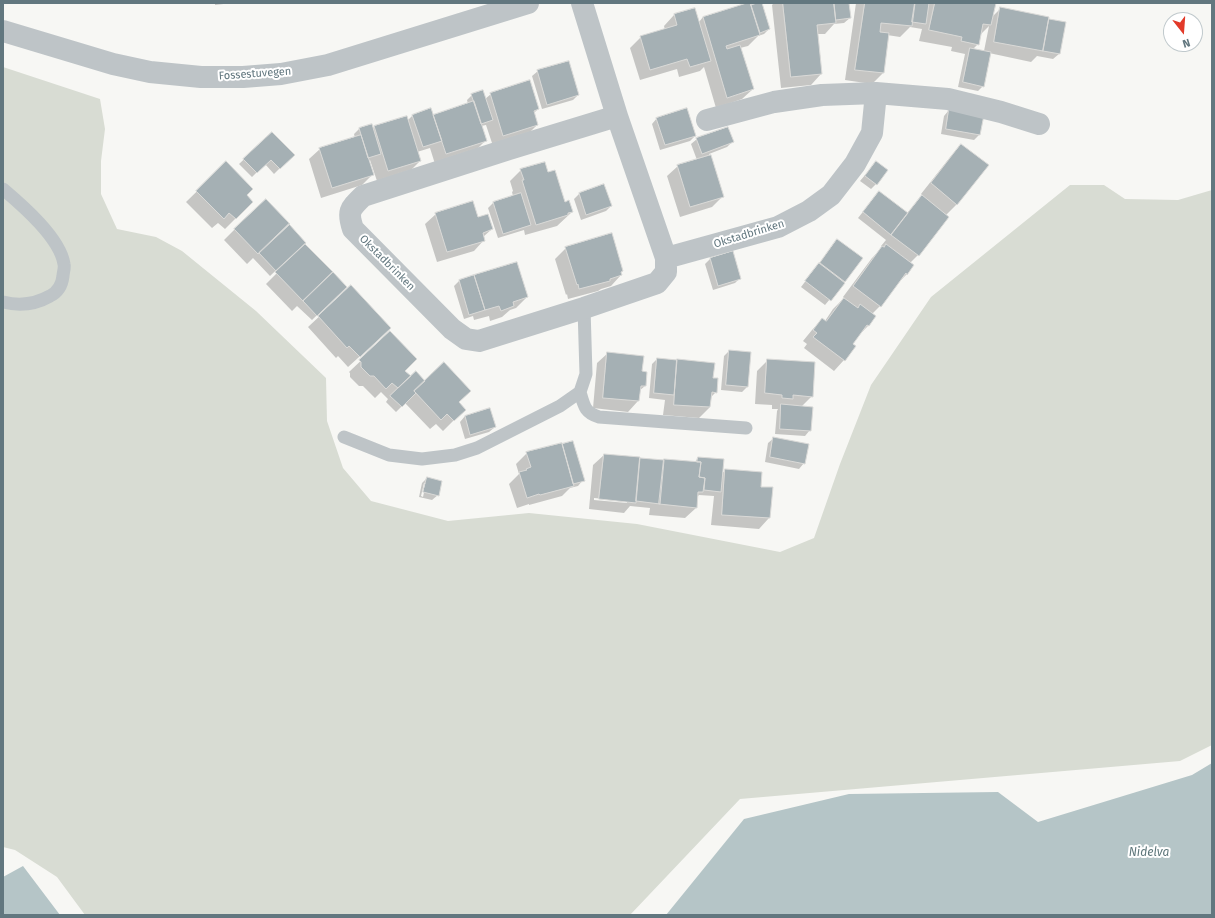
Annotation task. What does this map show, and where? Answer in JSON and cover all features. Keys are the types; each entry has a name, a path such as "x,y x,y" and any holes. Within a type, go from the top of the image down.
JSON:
{"street":[{"name":"Fossestuvegen","path":"3,31 113,64 150,72 201,77 243,78 281,74 328,65 528,3"},
{"path":"582,3 666,258"},
{"path":"707,120 774,102 822,95 876,93 948,99 1001,112 1039,124"},
{"name":"Okstadbrinken","path":"618,116 363,196 352,206 349,217 353,229 452,329 466,339 479,341 657,283 666,272 666,258 778,227 809,211 831,195 855,164 872,134 876,93"}],"lane":[{"path":"3,189 23,206 51,237 60,252 64,265 62,280 57,292 43,300 26,304 3,302"},
{"path":"584,308 586,374 580,392 584,405 590,414 599,417 746,428"},
{"path":"344,437 389,455 422,459 454,455 477,448 560,406 580,392"}],"shaded area":[{"path":"3,67 100,99 105,129 101,161 101,194 117,229 156,237 182,251 256,311 326,378 327,421 343,468 371,501 448,521 529,513 637,524 780,552 814,538 840,464 871,385 931,297 1070,185 1104,185 1125,199 1178,200 1212,190 1212,745 1180,761 740,799 630,915 85,915 57,877 15,850 3,847"}],"water":[{"name":"Nidelva","path":"1212,763 1212,915 666,915 744,819 849,794 998,792 1038,822 1192,775"},
{"path":"23,866 60,915 3,915 3,877"}],"building":[{"path":"750,3 760,35 726,46 727,49 740,45 754,89 727,98 703,17"},
{"path":"762,3 770,29 760,33 751,5"},
{"path":"783,3 834,3 836,23 817,25 822,74 791,77"},
{"path":"834,3 849,3 851,18 836,20"},
{"path":"865,3 915,3 912,26 881,23 880,32 889,33 884,73 855,70"},
{"path":"915,3 929,3 926,24 912,22"},
{"path":"935,3 996,3 991,25 983,24 979,45 961,41 962,37 929,30"},
{"path":"1000,7 1049,17 1043,51 994,42"},
{"path":"695,8 711,61 690,67 687,59 650,70 640,36 677,25 674,14"},
{"path":"1049,19 1066,22 1060,54 1043,51"},
{"path":"970,48 991,52 984,87 963,82"},
{"path":"569,61 579,95 547,105 537,70"},
{"path":"530,80 539,109 534,111 538,125 503,136 490,93"},
{"path":"483,90 493,120 481,124 471,94"},
{"path":"474,101 487,141 446,154 433,115"},
{"path":"431,108 442,141 423,147 412,115"},
{"path":"687,108 696,136 665,145 656,118"},
{"path":"949,109 984,115 980,135 946,129"},
{"path":"407,116 421,161 388,171 374,126"},
{"path":"372,124 381,154 368,158 359,128"},
{"path":"728,127 734,142 702,154 696,138"},
{"path":"272,132 295,155 280,169 271,160 257,173 243,159"},
{"path":"361,135 374,175 332,188 319,148"},
{"path":"961,144 989,165 957,205 931,183"},
{"path":"711,155 724,197 690,207 677,165"},
{"path":"226,161 253,189 247,195 253,202 236,219 229,213 224,219 196,191"},
{"path":"876,161 888,170 877,185 865,176"},
{"path":"545,162 548,172 555,170 565,202 569,200 573,212 536,225 520,169"},
{"path":"604,184 612,206 586,215 579,193"},
{"path":"879,191 908,213 891,235 863,212"},
{"path":"521,193 531,225 503,234 493,202"},
{"path":"922,195 949,217 919,256 891,235"},
{"path":"266,199 290,224 258,254 234,229"},
{"path":"473,201 478,217 488,214 493,229 483,233 485,241 447,252 435,213"},
{"path":"289,224 306,243 276,271 259,253"},
{"path":"612,233 623,271 621,272 622,275 610,279 610,281 579,289 565,247"},
{"path":"837,239 863,258 845,282 820,263"},
{"path":"305,244 333,272 303,301 275,272"},
{"path":"886,244 914,265 907,275 906,273 881,307 853,286 882,246 884,247"},
{"path":"733,251 741,279 718,286 710,258"},
{"path":"517,262 528,297 513,302 514,306 501,311 499,306 485,310 474,275"},
{"path":"819,263 845,283 831,301 805,281"},
{"path":"333,272 347,287 317,316 303,301"},
{"path":"474,275 485,310 469,315 459,280"},
{"path":"351,285 391,328 360,357 349,346 347,348 318,316"},
{"path":"844,298 858,308 860,304 876,316 869,326 867,325 853,344 856,346 845,361 813,337 817,333 813,330 822,318 826,321"},
{"path":"390,331 417,359 405,371 411,376 398,388 392,383 386,389 374,376 370,376 361,367 361,362 359,360"},
{"path":"729,350 751,352 748,387 726,385"},
{"path":"607,352 644,356 642,371 647,372 646,386 641,386 639,401 603,398"},
{"path":"657,358 677,360 674,395 654,393"},
{"path":"677,359 715,363 713,378 718,378 717,393 712,392 710,407 674,405"},
{"path":"767,359 815,362 813,397 793,395 793,399 782,398 782,395 765,393"},
{"path":"444,362 471,391 459,402 466,410 454,421 447,414 441,420 414,391"},
{"path":"416,371 425,381 414,391 416,393 402,407 390,396"},
{"path":"781,404 813,407 811,431 780,429"},
{"path":"490,408 496,427 470,435 465,416"},
{"path":"773,437 809,444 805,464 770,457"},
{"path":"573,441 585,481 573,484 562,444"},
{"path":"562,443 574,486 527,498 519,472 527,470 526,469 531,467 526,452"},
{"path":"604,454 640,457 636,503 599,499"},
{"path":"698,457 724,459 721,492 704,490 705,478 699,477 701,462 697,462"},
{"path":"640,458 664,460 660,504 636,501"},
{"path":"664,459 701,462 699,477 705,478 703,492 698,492 697,508 659,504"},
{"path":"725,469 762,472 761,487 773,487 770,518 722,515"},
{"path":"427,477 442,481 439,496 423,492"}]}
